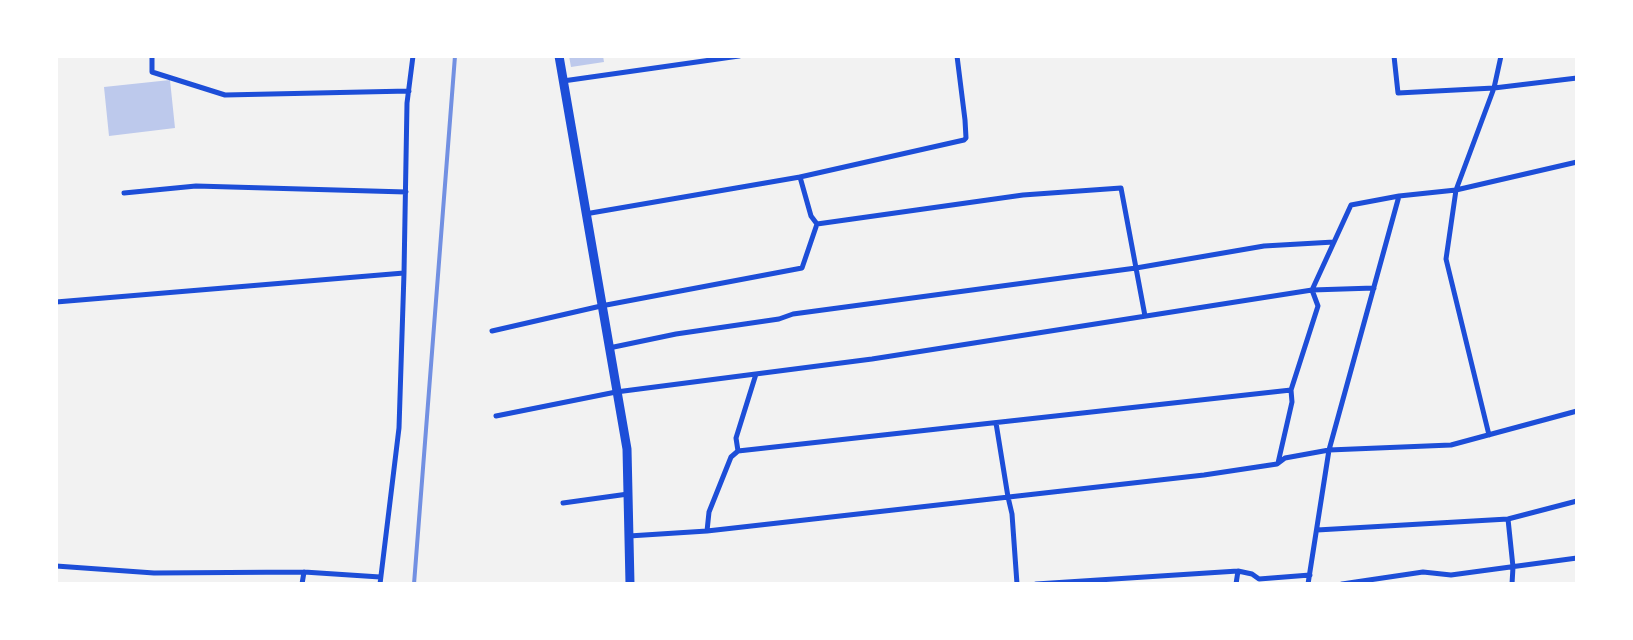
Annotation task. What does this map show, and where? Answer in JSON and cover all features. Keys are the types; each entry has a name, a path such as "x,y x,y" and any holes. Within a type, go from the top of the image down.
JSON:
{"street":[{"path":"152,56 152,72 225,95 409,91"},
{"path":"380,584 399,428 409,91 413,56"},
{"path":"559,56 627,449 630,584"},
{"path":"562,81 739,56"},
{"path":"586,214 800,177 964,140 966,138 965,120 957,56"},
{"path":"1394,56 1398,94 1494,88 1577,78"},
{"path":"1489,435 1446,259 1456,190 1494,88 1501,56"},
{"path":"1277,464 1292,402 1291,390 1318,306 1312,290 1351,205 1399,196 1456,190 1577,162"},
{"path":"800,177 811,216 817,224"},
{"path":"124,193 196,186 406,192"},
{"path":"817,224 1023,195 1121,188 1145,316"},
{"path":"1308,584 1329,450 1399,196"},
{"path":"492,331 602,306 802,268 817,224"},
{"path":"609,348 676,334 779,320 794,314 1136,268 1264,246 1334,242"},
{"path":"56,302 404,273"},
{"path":"496,416 616,392 872,359 1312,290 1374,288"},
{"path":"738,451 736,438 756,374"},
{"path":"708,531 709,512 731,457 738,451 1291,390"},
{"path":"629,536 708,531 1204,475 1277,464 1285,458 1329,450 1451,445 1577,411"},
{"path":"996,423 1012,514 1017,584"},
{"path":"563,502 628,494"},
{"path":"1317,530 1508,519 1577,501"},
{"path":"1508,519 1513,567 1512,584"},
{"path":"1346,583 1423,572 1451,575 1577,558"},
{"path":"56,566 154,573 304,572 380,577"},
{"path":"1036,584 1238,571 1252,574 1260,579 1310,575"},
{"path":"1236,584 1238,571"},
{"path":"302,584 304,572"},
{"path":"1451,575 1451,584"}],"building":[{"path":"569,56 603,56 604,62 571,67"},
{"path":"170,80 175,128 109,136 104,87"}],"railway":[{"path":"414,584 455,56"}]}
